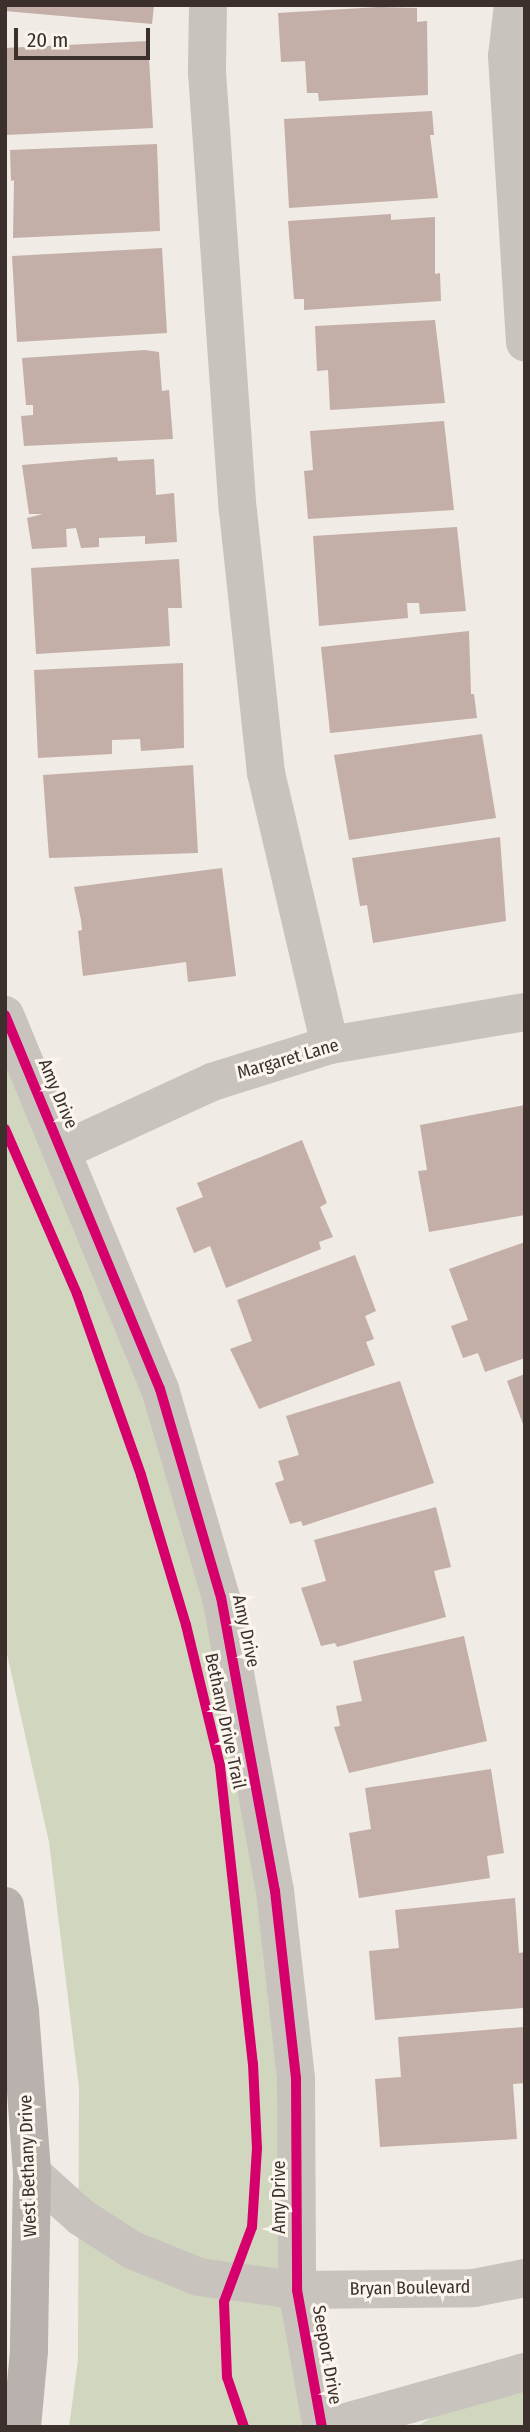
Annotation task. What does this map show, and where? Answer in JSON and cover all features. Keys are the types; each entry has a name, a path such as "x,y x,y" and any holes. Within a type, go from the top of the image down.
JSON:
{"main road":[{"name":"West Bethany Drive","path":"5,1906 20,2012 32,2173 29,2351 22,2427"}],"street":[{"path":"208,5 207,72 237,497 266,773 330,1045"},
{"path":"513,5 507,57 525,342"},
{"name":"Margaret Lane","path":"64,1150 212,1082 330,1045 525,1012"},
{"name":"Amy Drive","path":"5,1015 64,1150 160,1389 221,1597 251,1741 275,1891 296,2078 298,2290"},
{"name":"Bryan Boulevard","path":"32,2173 80,2217 132,2250 199,2277 298,2290 474,2288 525,2278"},
{"name":"Seeport Drive","path":"298,2290 322,2427"},
{"path":"328,2427 525,2372"}],"green space":[{"path":"5,1045 148,1396 237,1722 276,1987 302,2427 69,2427 78,2360 79,2088 49,1842 5,1645"},
{"path":"525,2391 525,2427 416,2427 442,2411"}],"building":[{"path":"5,5 154,5 152,24 5,11"},
{"path":"379,7 417,8 417,22 427,21 428,95 319,101 318,93 307,93 305,61 281,62 278,13"},
{"path":"148,41 153,128 6,135 5,48"},
{"path":"432,111 434,135 430,135 438,198 289,208 284,119"},
{"path":"157,144 160,231 13,238 14,180 11,181 10,150"},
{"path":"391,214 391,220 435,217 435,274 440,273 441,301 304,310 304,299 294,299 288,221"},
{"path":"162,248 167,333 17,342 12,256"},
{"path":"435,320 445,403 330,410 328,370 317,371 315,326"},
{"path":"145,350 159,352 162,391 169,390 173,439 24,446 21,416 33,415 33,405 26,405 22,358"},
{"path":"444,421 454,510 308,519 304,471 313,470 310,431"},
{"path":"117,457 118,461 154,459 156,495 174,493 177,542 145,544 145,536 99,538 99,547 81,548 76,528 66,529 67,547 32,549 27,518 43,514 29,514 22,465"},
{"path":"457,527 466,611 420,614 419,603 407,603 408,618 319,626 313,536"},
{"path":"179,559 182,608 168,608 170,646 36,654 31,568"},
{"path":"469,631 471,694 474,694 477,718 330,733 321,647"},
{"path":"183,663 184,748 141,751 140,739 112,740 112,754 38,758 34,670"},
{"path":"482,734 496,818 349,840 334,755"},
{"path":"193,765 198,853 49,858 43,775"},
{"path":"500,837 506,921 373,943 367,905 360,906 352,858"},
{"path":"222,868 236,976 188,982 186,962 83,976 78,931 82,930 81,920 74,887"},
{"path":"525,1105 525,1215 429,1232 418,1171 427,1170 420,1125"},
{"path":"302,1140 327,1203 320,1207 333,1237 319,1242 321,1249 226,1288 210,1246 194,1253 176,1208 203,1197 197,1183"},
{"path":"525,1242 525,1358 485,1372 478,1353 463,1358 451,1326 468,1320 449,1269"},
{"path":"355,1255 376,1311 365,1316 374,1339 366,1342 375,1365 259,1409 230,1349 252,1341 237,1300"},
{"path":"525,1374 525,1427 524,1427 507,1381"},
{"path":"400,1381 434,1483 303,1526 301,1521 290,1524 275,1483 284,1480 278,1461 299,1455 286,1416"},
{"path":"436,1507 451,1567 434,1571 446,1617 337,1647 335,1643 321,1646 301,1588 326,1581 314,1540"},
{"path":"464,1636 487,1741 349,1773 334,1727 340,1726 336,1706 362,1701 353,1661"},
{"path":"491,1769 504,1853 487,1856 490,1878 359,1898 349,1833 371,1829 365,1788"},
{"path":"515,1898 519,1953 525,1952 523,2008 375,2020 369,1951 399,1948 395,1910"},
{"path":"524,2027 525,2083 513,2084 517,2139 380,2147 375,2079 401,2077 398,2037"}],"cycle path":[{"name":"Bethany Drive Trail","path":"5,1015 160,1389 221,1597 275,1891 296,2078 297,2290 322,2427"},
{"name":"Bethany Drive Trail","path":"5,1129 77,1294 141,1475 186,1625 220,1766 253,2064 257,2148 252,2227 224,2302 227,2377 244,2427"}]}
